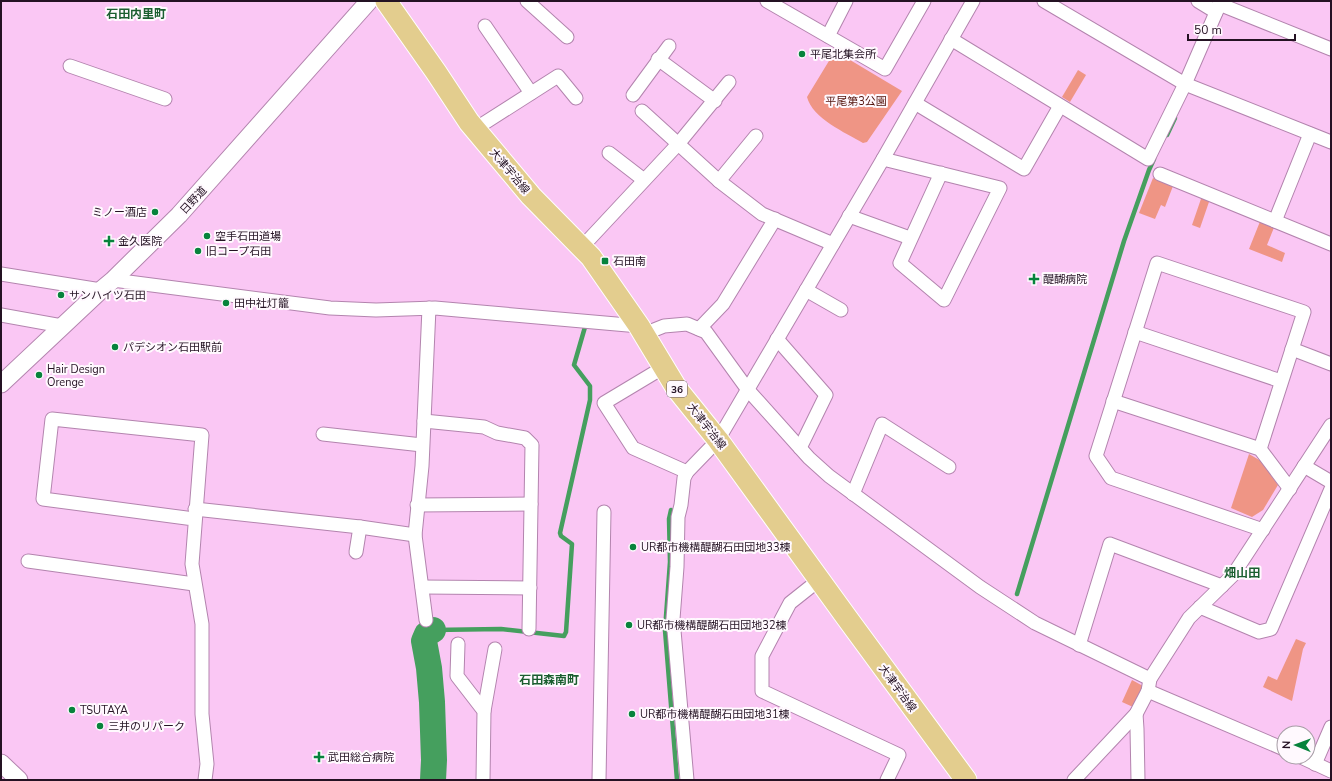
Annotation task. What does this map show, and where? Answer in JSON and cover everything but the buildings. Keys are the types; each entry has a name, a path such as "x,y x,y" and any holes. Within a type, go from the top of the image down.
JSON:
{"main road":[{"name":"大津宇治線","path":"386,1 475,129 531,196 591,257 642,330 677,389 718,440 966,780"}],"street":[{"name":"日野道","path":"1,384 179,215 369,1"},
{"path":"527,1 567,37"},
{"path":"767,1 885,69 924,1"},
{"path":"828,36 846,1"},
{"path":"687,780 673,618 677,567 678,517 684,478 687,472 718,440 883,159 973,1"},
{"path":"1044,1 1185,84 1331,142"},
{"path":"1198,1 1219,6 1331,49"},
{"path":"951,39 1148,159 1185,84 1219,6"},
{"path":"485,26 531,93"},
{"path":"633,95 669,46"},
{"path":"658,59 715,101"},
{"path":"70,66 165,99"},
{"path":"475,129 558,76 576,98"},
{"path":"582,247 678,143 715,101 729,82"},
{"path":"915,103 1024,169 1060,106"},
{"path":"642,111 719,181 762,214 833,244"},
{"path":"1274,221 1310,134"},
{"path":"719,181 756,136"},
{"path":"609,153 644,180"},
{"path":"883,159 941,173 1000,188 944,300 900,263 910,238 941,173"},
{"path":"1160,174 1331,244"},
{"path":"849,216 910,238"},
{"path":"699,329 723,304 775,219"},
{"path":"1260,449 1304,312 1156,262 1096,456 1112,478 1263,530"},
{"path":"1,274 330,308 376,310 429,308 642,330 688,324 706,332 748,390 800,448 829,476 980,587 1035,623 1079,645 1149,685 1276,745"},
{"path":"806,290 841,310"},
{"path":"426,620 415,535 422,466 429,308"},
{"path":"1,316 62,326"},
{"path":"1135,332 1281,381"},
{"path":"777,339 826,395 800,448"},
{"path":"1292,349 1331,364"},
{"path":"664,367 604,403 633,448 687,472"},
{"path":"1113,401 1260,449 1290,489"},
{"path":"205,780 207,764 202,714 202,624 194,584 192,564 195,514 202,435 52,419 43,499 195,514 360,526 415,535"},
{"path":"424,421 484,427 497,432 525,438 532,445 529,629"},
{"path":"854,494 882,424 949,467"},
{"path":"1074,780 1136,714 1149,685 1189,618 1233,575 1331,425"},
{"path":"323,434 422,445"},
{"path":"1304,466 1331,482"},
{"path":"1200,607 1259,632 1271,629 1331,489"},
{"path":"417,505 531,504"},
{"path":"599,780 604,512"},
{"path":"356,552 360,526"},
{"path":"1079,645 1110,544 1222,586"},
{"path":"28,561 194,584"},
{"path":"819,580 790,603 762,656 762,691 900,755 887,780"},
{"path":"422,587 530,588"},
{"path":"458,644 457,676 484,711"},
{"path":"483,780 484,711 495,650"},
{"path":"1136,714 1138,729 1138,780"},
{"path":"1316,762 1331,727"},
{"path":"1,763 19,780"},
{"path":"1316,764 1331,771"}],"green space":[{"name":"平尾第3公園","path":"835,51 902,91 867,142 863,143 839,130 822,118 810,105 807,97"},
{"path":"1078,70 1086,75 1070,102 1062,97"},
{"path":"1153,178 1173,186 1165,207 1161,205 1155,219 1139,213"},
{"path":"1202,196 1210,199 1200,228 1192,225"},
{"path":"1261,219 1275,225 1267,245 1285,253 1282,262 1249,249"},
{"path":"1249,454 1261,461 1278,485 1263,510 1252,517 1231,508"},
{"path":"1296,639 1306,643 1303,649 1292,701 1263,687 1268,676 1277,680"},
{"path":"1132,680 1143,686 1133,707 1122,702"}],"waterway":[{"path":"1167,135 1175,118"},
{"path":"1017,594 1124,241 1154,159"},
{"path":"433,630 501,629 564,636 566,632 572,544 561,536 560,533 590,400 590,386 574,365 585,327"},
{"path":"671,510 669,519 670,562 665,630 677,780"},
{"path":"433,630 427,634 424,641 429,668 432,702 434,760 433,780"}],"place":[{"name":"平尾北集会所","path":"802,54"},
{"name":"ミノー酒店","path":"155,212"},
{"name":"空手石田道場","path":"207,236"},
{"name":"金久医院","path":"109,241"},
{"name":"旧コープ石田","path":"198,251"},
{"name":"石田南","path":"605,261"},
{"name":"醍醐病院","path":"1034,279"},
{"name":"サンハイツ石田","path":"61,295"},
{"name":"田中社灯籠","path":"226,303"},
{"name":"パデシオン石田駅前","path":"115,347"},
{"name":"Hair Design Orenge","path":"39,375"},
{"name":"UR都市機構醍醐石田団地33棟","path":"633,547"},
{"name":"UR都市機構醍醐石田団地32棟","path":"629,625"},
{"name":"TSUTAYA","path":"72,710"},
{"name":"UR都市機構醍醐石田団地31棟","path":"632,714"},
{"name":"三井のリパーク","path":"100,726"},
{"name":"武田総合病院","path":"319,757"}],"district":[{"name":"石田内里町","path":"136,14"},
{"name":"畑山田","path":"1242,573"},
{"name":"石田森南町","path":"549,680"}]}
